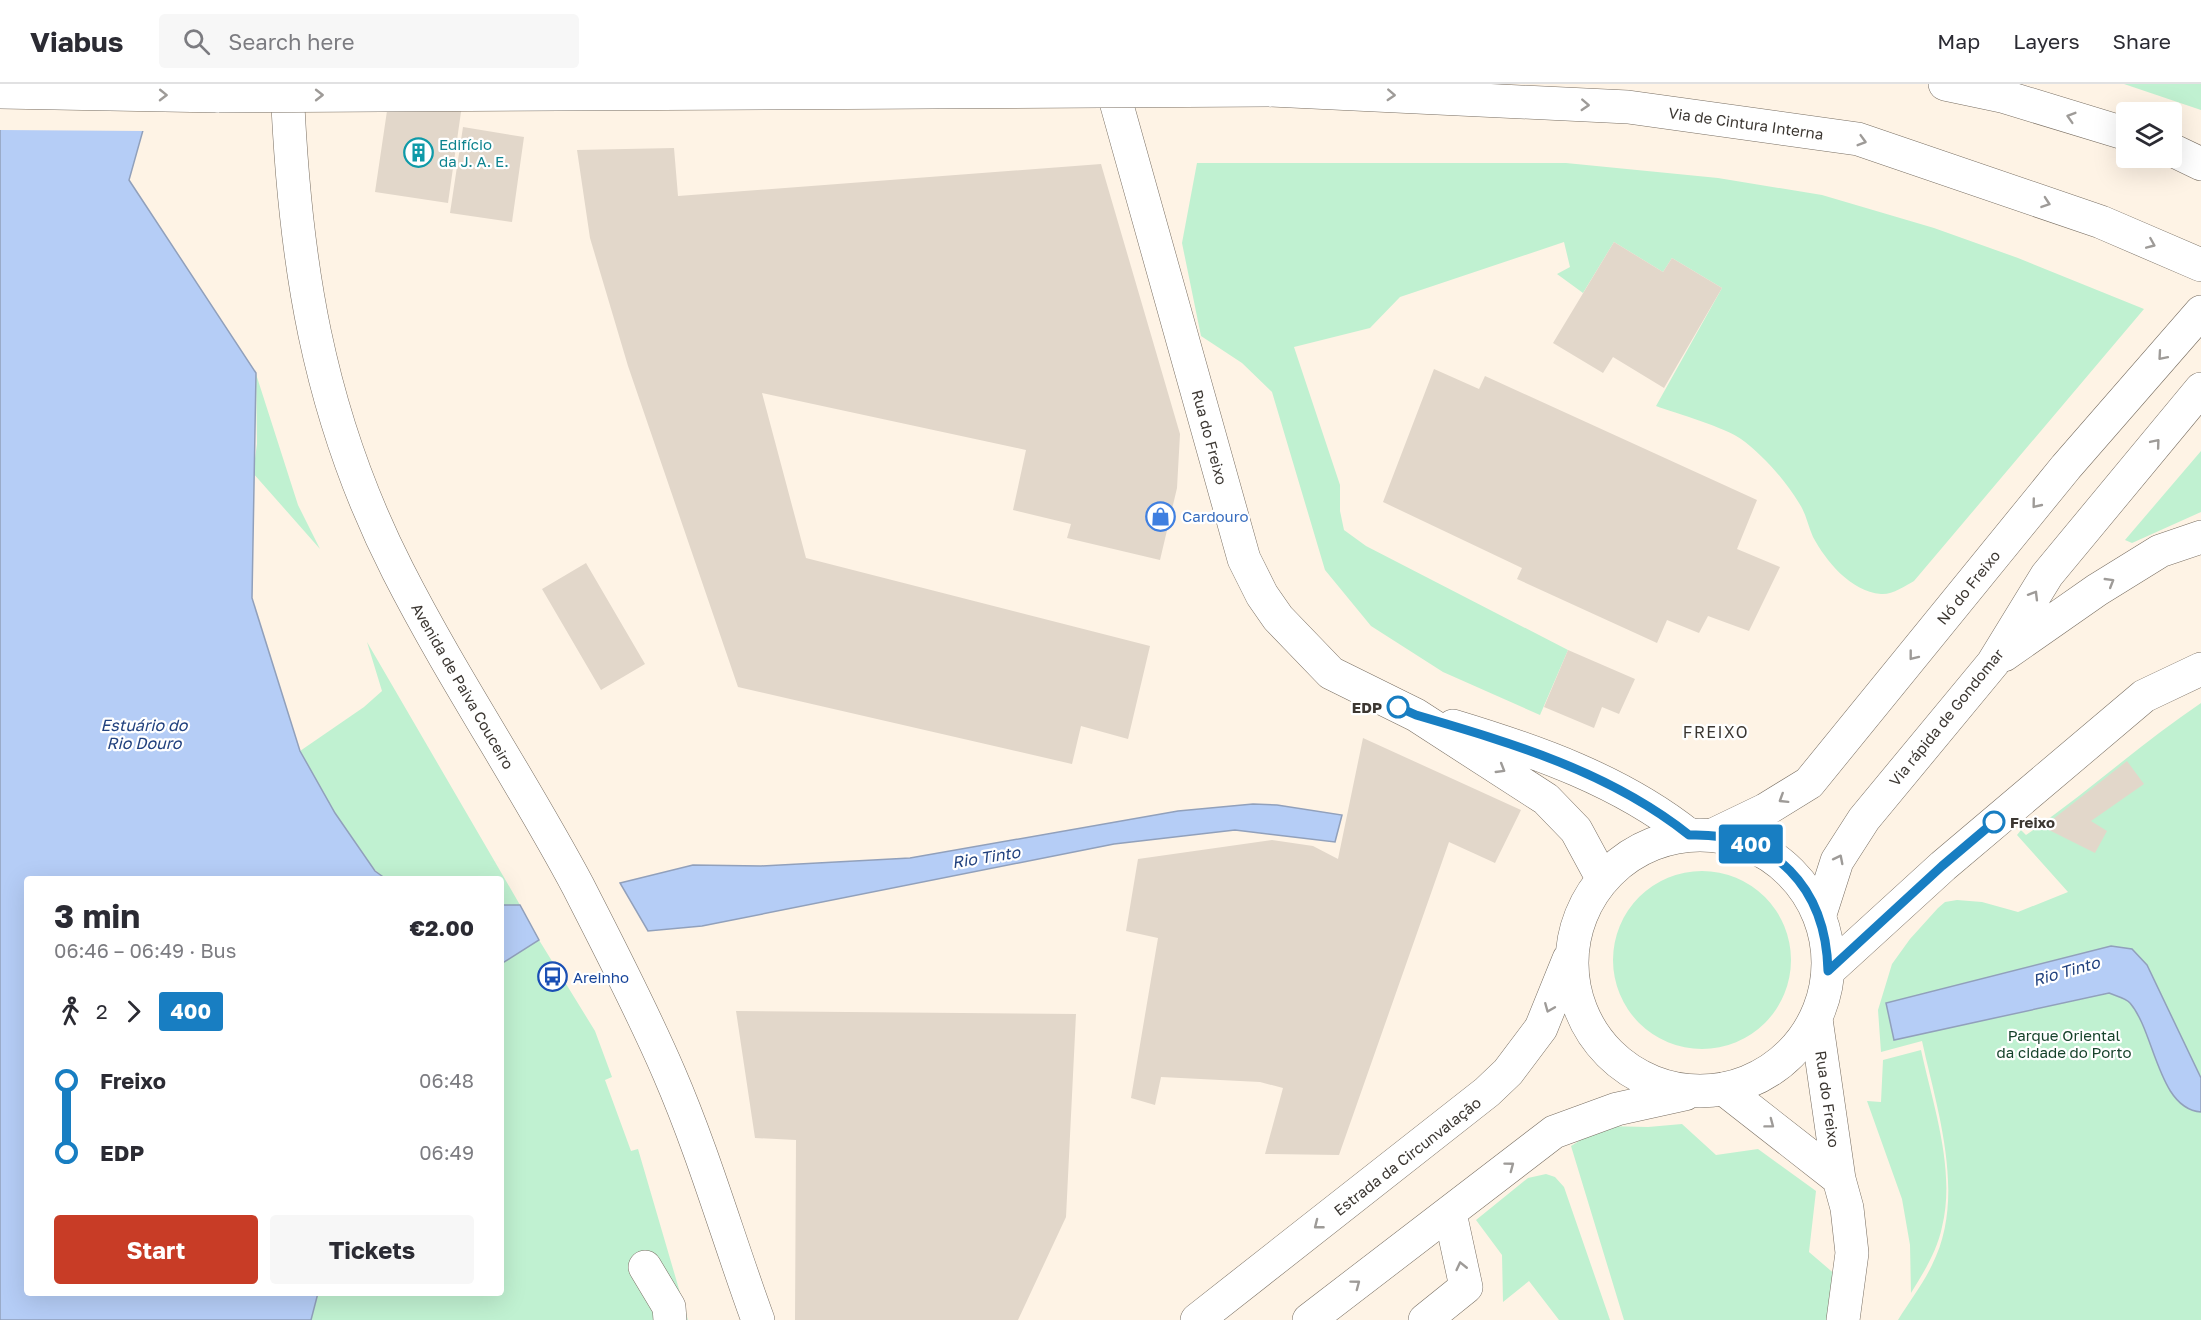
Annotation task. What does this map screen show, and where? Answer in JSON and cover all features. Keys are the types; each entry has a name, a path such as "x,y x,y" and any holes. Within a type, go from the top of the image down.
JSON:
{"main road":[{"name":"Avenida de Paiva Couceiro","path":"287,84 294,214 306,298 324,378 344,446 397,570 577,885 668,1071 715,1190 758,1320"},
{"name":"Rua do Freixo","path":"1111,84 1244,559 1253,579 1278,618 1331,673 1416,715 1546,799 1576,830 1602,878"},
{"path":"1945,84 2002,96 2116,131"},
{"name":"Via de Cintura Interna","path":"0,92 242,96 1269,90 1628,107 1858,139 2101,222 2201,265"},
{"path":"2182,155 2201,164"},
{"name":"Nó do Freixo","path":"1702,835 1765,810 1809,783 2066,467 2201,312"},
{"name":"Via rápida de Gondomar","path":"1820,914 1837,861 1864,819 1993,663 2047,574 2201,389"},
{"path":"1993,663 2097,590 2160,551 2201,537"},
{"path":"1828,971 1942,866 2144,696 2201,669"},
{"name":"Rua do Freixo","path":"1416,715 1529,749 1652,808 1702,835"},
{"path":"1309,1320 1554,1132 1617,1109 1710,1091 1767,1074 1795,1050 1816,1019 1825,995 1828,971 1828,942 1820,914 1803,884 1778,860 1748,842 1702,835 1673,836 1634,851 1602,878 1581,913 1571,954 1575,995 1592,1033 1620,1064 1655,1084 1710,1091"},
{"name":"Estrada da Circunvalação","path":"1197,1320 1494,1086 1516,1062 1541,1028 1571,954"},
{"name":"Rua do Freixo","path":"1816,1019 1839,1179 1848,1208 1852,1253 1843,1320"},
{"name":"Rua do Freixo","path":"1710,1091 1839,1179"},
{"path":"1438,1316 1466,1287 1450,1213"},
{"name":"Avenida de Paiva Couceiro","path":"736,1259 740,1320"},
{"path":"645,1267 669,1307 670,1320"}],"green space":[{"path":"2124,84 2201,84 2201,110"},
{"path":"1197,163 1566,163 1718,178 1822,195 1934,228 2018,258 2144,309 1914,581 1885,594 1870,592 1859,587 1832,565 1813,537 1803,511 1793,494 1773,468 1749,445 1724,430 1656,406 1722,288 1672,258 1663,272 1614,242 1583,293 1557,274 1570,267 1564,242 1400,297 1370,328 1294,347 1340,485 1340,511 1344,530 1366,546 1568,650 1540,715 1443,672 1371,626 1325,570 1272,392 1242,363 1201,336 1182,243"},
{"path":"256,374 298,505 320,549 253,473 257,444"},
{"path":"2201,451 2201,512 2132,543 2125,540"},
{"path":"367,642 503,876 383,876 361,854 350,838 327,802 300,751 364,707 382,691"},
{"name":"Parque Oriental da cidade do Porto","path":"2201,703 2201,1320 1898,1320 1932,1265 1942,1239 1947,1211 1948,1182 1941,1124 1922,1041 1881,1052 1878,1010 1892,964 1910,939 1945,902 1957,900 1982,902 2018,912 2068,892 2017,835 2021,830 2026,835 2049,819 2156,735"},
{"path":"1702,871 1736,878 1752,886 1765,897 1776,910 1784,926 1791,960 1784,994 1776,1010 1765,1023 1752,1034 1736,1042 1702,1049 1668,1042 1652,1034 1639,1023 1628,1010 1620,994 1613,960 1620,926 1628,910 1639,897 1652,886 1668,878"},
{"path":"504,877 520,905 504,905"},
{"path":"539,940 595,1031 612,1077 605,1080 631,1151 638,1149 688,1320 311,1320 317,1296 504,1296 504,962"},
{"path":"1921,1050 1945,1160 1946,1205 1937,1244 1911,1293 1910,1245 1902,1199 1867,1101 1881,1102 1883,1060"},
{"path":"1682,1124 1716,1155 1758,1149 1816,1191 1809,1252 1837,1276 1828,1320 1624,1320 1571,1146 1603,1126 1648,1127"},
{"path":"1546,1174 1555,1177 1564,1187 1610,1320 1559,1320 1529,1281 1503,1302 1502,1255 1476,1220 1528,1178"}],"water":[{"name":"Estuário do Rio Douro","path":"0,84 156,84 129,180 256,373 252,598 300,751 335,813 375,871 382,876 24,876 24,1296 317,1296 311,1320 0,1320"},
{"name":"Rio Tinto","path":"1253,804 1277,805 1342,815 1335,842 1235,830 1114,844 702,926 648,931 620,883 693,865 761,866 910,858 1178,811"},
{"path":"504,905 520,905 539,940 504,962"},
{"name":"Rio Tinto","path":"2111,946 2132,949 2147,965 2201,1078 2201,1112 2187,1108 2175,1098 2166,1084 2138,1016 2128,1001 2109,993 1894,1040 1886,1003"}],"pier":[{"path":"0,84 159,84 145,131 0,130"}],"building":[{"name":"Edifício da J. A. E.","path":"391,84 465,84 448,203 375,192"},
{"path":"463,127 524,137 512,222 450,213"},
{"path":"674,148 678,196 1101,164 1180,434 1177,488 1160,560 1067,538 1071,524 1013,510 1026,450 762,393 806,558 1150,646 1128,739 1081,726 1072,764 738,687 628,366 590,238 577,150"},
{"path":"1614,242 1663,272 1672,258 1722,288 1664,388 1613,357 1603,373 1553,343"},
{"path":"1434,369 1479,389 1485,376 1757,500 1737,549 1780,567 1749,631 1708,616 1699,633 1667,620 1657,643 1517,579 1522,568 1383,502"},
{"path":"586,563 645,664 601,690 542,589"},
{"path":"1568,650 1635,679 1619,714 1602,707 1594,728 1544,707"},
{"path":"1363,738 1521,810 1495,863 1449,842 1339,1155 1265,1154 1283,1088 1260,1082 1161,1077 1155,1105 1131,1098 1158,938 1126,931 1138,859 1272,840 1313,846 1338,859"},
{"path":"2127,761 2144,784 2091,821 2107,831 2095,853 2043,827"},
{"path":"736,1011 1076,1014 1066,1217 1018,1320 795,1320 796,1140 755,1138"}],"bus line":[{"name":"400","path":"1398,707 1416,715 1529,749 1617,789 1661,813 1689,835 1715,834 1748,842 1778,860 1803,884 1820,914 1828,942 1828,971 1942,866 1994,822"}],"place":[{"name":"Edifício da J. A. E.","path":"418,153"},
{"name":"Cardouro","path":"1161,516"},
{"name":"EDP","path":"1398,707"},
{"name":"Freixo","path":"1994,822"},
{"name":"Areinho","path":"552,977"}],"district":[{"name":"FREIXO","path":"1716,732"}]}
